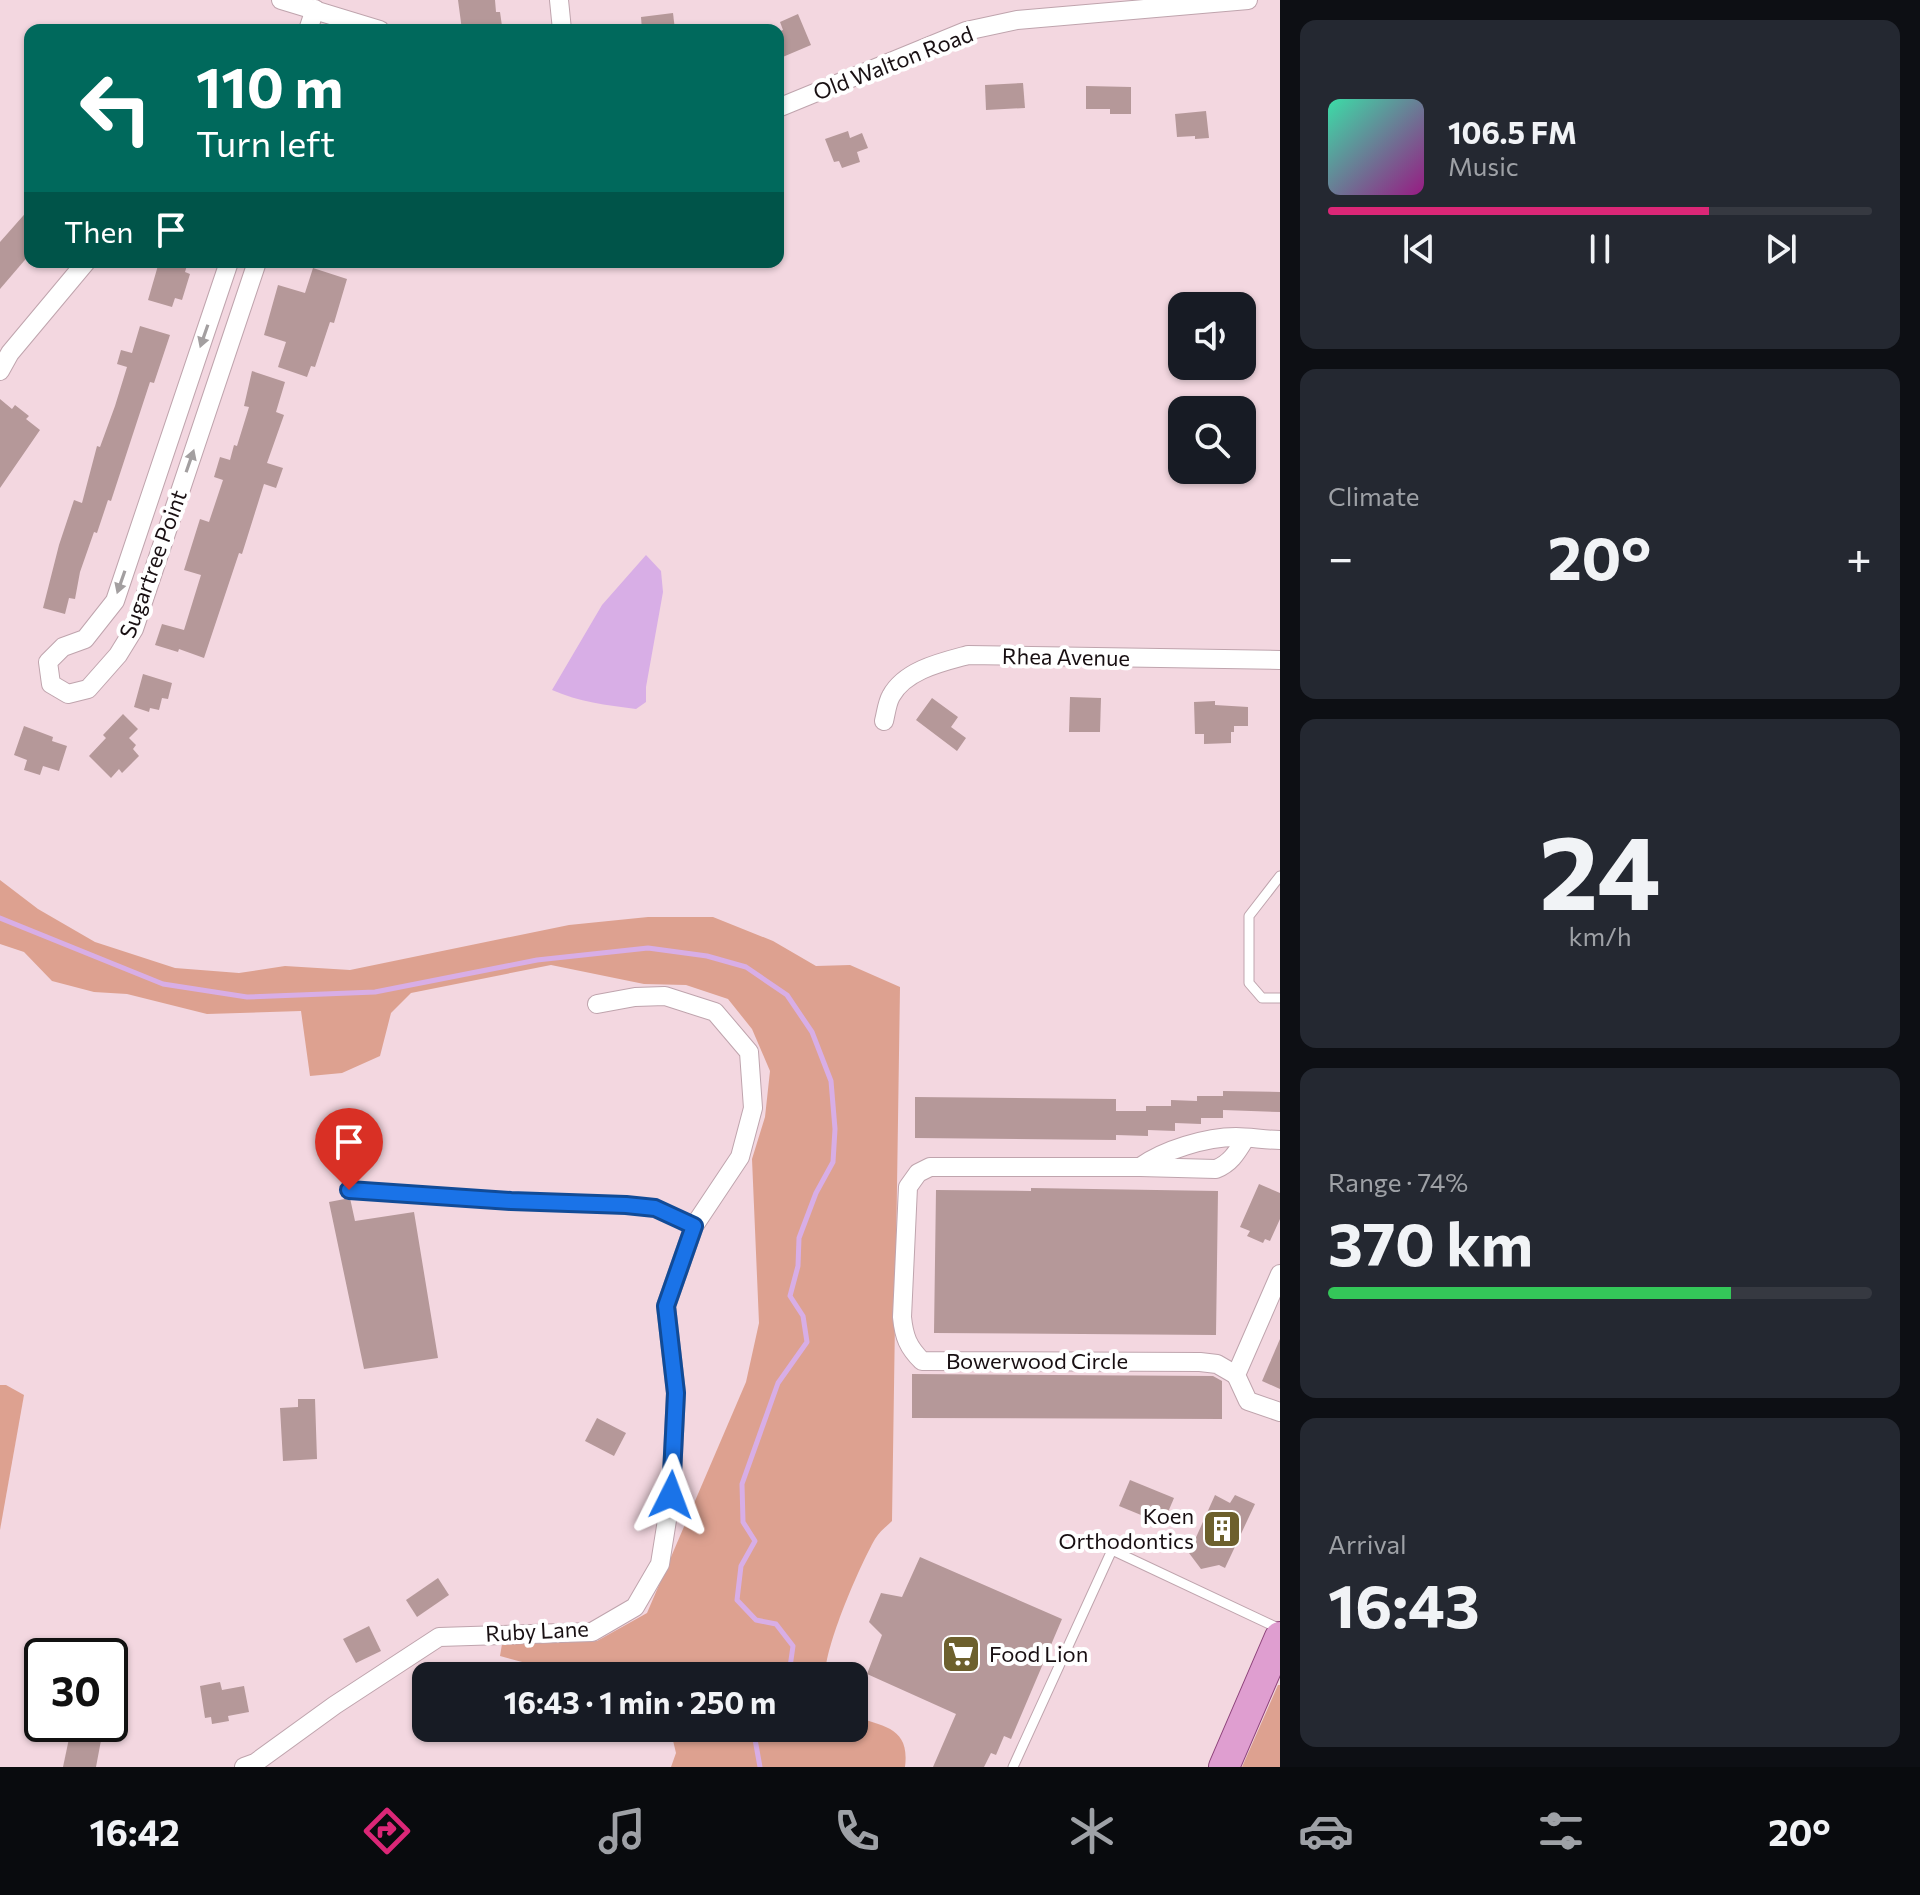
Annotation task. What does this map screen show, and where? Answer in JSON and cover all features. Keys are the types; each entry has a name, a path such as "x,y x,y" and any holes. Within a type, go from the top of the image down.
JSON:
{"main road":[{"path":"1224,1767 1280,1637"}],"street":[{"path":"281,0 315,9 338,23"},
{"path":"559,0 561,24"},
{"path":"1017,20 1018,0"},
{"name":"Old Walton Road","path":"784,106 966,31 1017,20 1248,0"},
{"path":"310,24 315,9"},
{"path":"0,371 5,354 81,268"},
{"name":"Sugartree Point","path":"227,268 115,601 85,639 63,647 48,662 51,684 68,694 88,689 118,655 134,629 255,268"},
{"name":"Rhea Avenue","path":"884,721 891,695 912,675 939,662 968,655 1280,660"},
{"name":"Ruby Lane","path":"244,1767 255,1763 335,1705 439,1637 592,1632 635,1607 660,1564 671,1495 676,1393 666,1306 694,1226 740,1157 753,1108 749,1052 715,1012 665,996 635,997 597,1004"},
{"name":"Bowerwood Circle","path":"1140,1167 1174,1148 1234,1137 1280,1140"},
{"name":"Bowerwood Circle","path":"1236,1375 1217,1364 1200,1362 922,1361 904,1337 902,1317 908,1187 918,1173 930,1167 946,1165 1216,1169 1234,1157 1245,1139"},
{"path":"1280,1274 1236,1375 1248,1401 1280,1412"}],"lane":[{"path":"1280,876 1249,916 1249,983 1262,998 1280,998"},
{"path":"349,1190 655,1208 694,1226"},
{"path":"1013,1767 1112,1550 1280,1629"}],"shaded area":[{"path":"646,555 661,571 663,592 646,702 636,709 583,700 552,690 602,605"},
{"path":"0,880 38,909 95,942 175,968 239,973 285,966 350,970 569,925 648,917 713,917 773,941 816,966 850,965 900,987 892,1521 875,1539 860,1568 826,1662 522,1662 500,1656 502,1644 597,1641 647,1613 746,1382 759,1323 752,1159 765,1117 770,1071 752,1029 728,999 686,985 644,984 551,965 411,993 391,1013 380,1056 342,1073 310,1076 301,1011 207,1014 127,994 94,992 52,981 24,952 0,944"},
{"path":"0,1385 24,1395 0,1530"},
{"path":"1278,1685 1280,1767 1242,1767"},
{"path":"868,1721 885,1726 899,1736 905,1754 905,1767 671,1767 676,1753 673,1742 868,1742"}],"building":[{"path":"458,0 495,0 502,24 461,24"},
{"path":"673,13 674,24 642,24 641,17"},
{"path":"798,14 811,45 784,56 784,24 780,22"},
{"path":"1023,83 1025,108 986,110 985,85"},
{"path":"1086,86 1131,87 1131,114 1110,114 1110,109 1086,109"},
{"path":"1206,111 1209,138 1177,137 1175,114"},
{"path":"848,131 850,138 862,133 868,148 857,152 860,162 842,168 839,161 834,162 825,139"},
{"path":"24,215 24,261 0,289 0,242"},
{"path":"157,268 186,268 185,272 190,274 182,300 175,298 172,307 148,300"},
{"path":"313,268 347,279 334,323 330,322 315,367 311,366 307,377 278,367 286,342 264,335 278,285 305,293"},
{"path":"140,326 170,335 154,383 150,382 111,501 108,500 97,533 94,532 80,572 75,599 69,598 65,614 43,608 74,500 82,503 97,446 100,447 127,367 117,364 121,350 132,353"},
{"path":"252,371 285,382 276,412 284,415 267,463 283,468 276,488 264,484 204,658 155,645 162,624 184,630 201,575 184,570 200,519 209,522 223,480 214,477 220,457 230,460 234,445 237,446 249,407 244,406"},
{"path":"0,399 12,409 15,405 40,430 0,488"},
{"path":"143,674 172,683 168,699 162,698 159,710 150,708 149,712 134,707"},
{"path":"1070,697 1101,698 1100,732 1069,732"},
{"path":"932,698 958,717 951,727 966,738 957,751 916,720"},
{"path":"1215,701 1215,705 1248,707 1248,726 1234,726 1231,743 1204,744 1204,734 1195,734 1194,702"},
{"path":"123,714 138,729 129,738 136,745 133,749 139,756 122,773 119,769 111,778 89,756"},
{"path":"24,726 67,746 59,771 43,766 40,775 24,770 27,760 14,755"},
{"path":"1223,1091 1280,1092 1280,1112 1223,1110 1223,1118 1201,1118 1201,1124 1175,1123 1175,1131 1148,1130 1148,1136 1116,1135 1116,1140 915,1138 915,1097 1116,1099 1116,1111 1146,1111 1146,1106 1171,1106 1171,1100 1197,1101 1197,1096 1223,1096"},
{"path":"1259,1184 1280,1193 1280,1219 1270,1241 1265,1239 1263,1243 1247,1236 1250,1231 1240,1227"},
{"path":"1031,1188 1218,1191 1216,1335 934,1333 936,1190 1031,1191"},
{"path":"350,1198 355,1221 414,1212 438,1358 364,1369 329,1202"},
{"path":"1280,1339 1280,1389 1262,1381"},
{"path":"912,1374 1213,1376 1222,1381 1222,1419 912,1418"},
{"path":"298,1399 315,1399 317,1459 283,1461 280,1408 298,1407"},
{"path":"597,1418 626,1433 614,1456 585,1441"},
{"path":"1130,1480 1174,1498 1163,1524 1119,1506"},
{"name":"Koen Orthodontics","path":"1215,1495 1230,1503 1235,1495 1255,1504 1225,1568 1219,1565 1201,1569 1189,1553"},
{"name":"Food Lion","path":"920,1557 1062,1619 1011,1739 1004,1736 996,1755 991,1753 984,1767 933,1767 956,1714 868,1674 882,1635 869,1622 881,1593 902,1597"},
{"path":"438,1578 449,1595 417,1617 406,1600"},
{"path":"369,1626 381,1651 356,1663 343,1639"},
{"path":"220,1682 222,1690 244,1686 249,1712 228,1716 229,1721 212,1724 211,1717 205,1718 200,1686"},
{"path":"68,1742 101,1742 96,1767 63,1767"}],"waterway":[{"path":"0,918 163,984 247,997 375,992 537,960 648,948 707,956 746,967 787,995 812,1032 831,1081 835,1129 833,1162 816,1193 799,1238 798,1266 790,1296 803,1316 807,1342 778,1383 742,1484 743,1522 755,1541 741,1566 737,1600 756,1620 776,1624 793,1646 791,1662"},
{"path":"756,1742 760,1767"}],"place":[{"name":"Koen Orthodontics","path":"1222,1529"},
{"name":"Food Lion","path":"961,1654"}],"route":[{"path":"349,1190 655,1208 694,1226 666,1306 676,1393 671,1495"}]}
